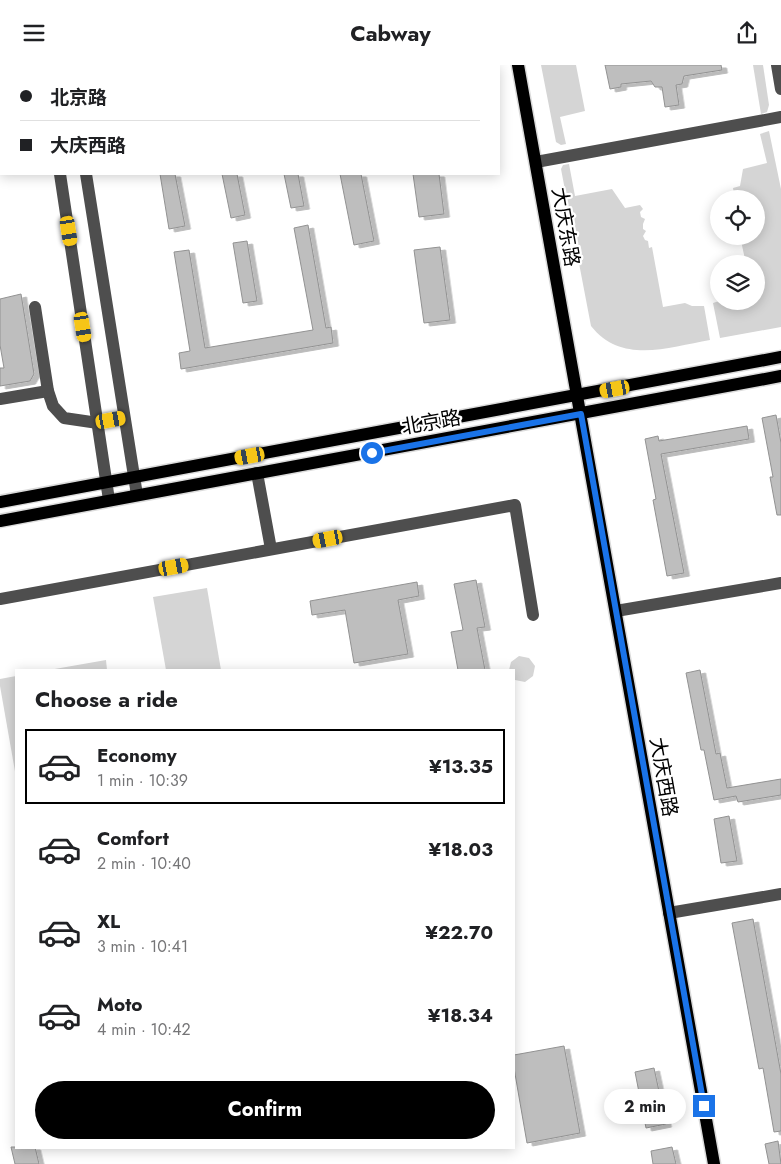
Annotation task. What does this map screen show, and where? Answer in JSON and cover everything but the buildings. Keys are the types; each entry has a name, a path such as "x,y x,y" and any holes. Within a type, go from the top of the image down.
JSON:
{"main road":[{"name":"大庆东路","path":"518,65 578,395"},
{"name":"北京路","path":"0,501 781,357"},
{"name":"北京路","path":"0,521 781,376"},
{"name":"大庆西路","path":"578,395 714,1164"}],"street":[{"path":"776,65 781,89"},
{"path":"536,162 781,117"},
{"path":"60,175 109,501"},
{"path":"86,175 137,495"},
{"path":"35,307 48,391 53,406 64,418 98,423 124,418"},
{"path":"0,399 48,391"},
{"path":"257,473 271,549"},
{"path":"0,599 515,505 533,615"},
{"path":"616,611 781,583"},
{"path":"669,913 781,893"}],"shaded area":[{"path":"541,65 576,65 585,111 560,117 566,144 561,145 556,142"},
{"path":"753,65 763,65 769,105 767,112 761,114"},
{"path":"769,131 781,189 781,327 720,338 714,310 765,310 765,255 744,255 742,245 765,245 765,190 733,190 733,188 740,186 743,169 767,163 760,134"},
{"path":"569,164 575,196 612,189 625,208 640,205 643,209 640,212 641,217 645,219 643,229 646,231 643,236 648,241 649,248 652,247 663,307 685,303 692,306 704,306 710,340 663,349 631,349 617,346 603,338 591,326 561,169 563,165"},
{"path":"207,588 221,669 166,669 153,597"},
{"path":"519,656 529,658 535,666 533,676 525,682 515,680 515,669 509,669 511,662"},
{"path":"106,660 107,669 55,669"},
{"path":"15,676 15,771 0,686 0,679"}],"route":[{"path":"372,453 581,414 704,1106"}]}
